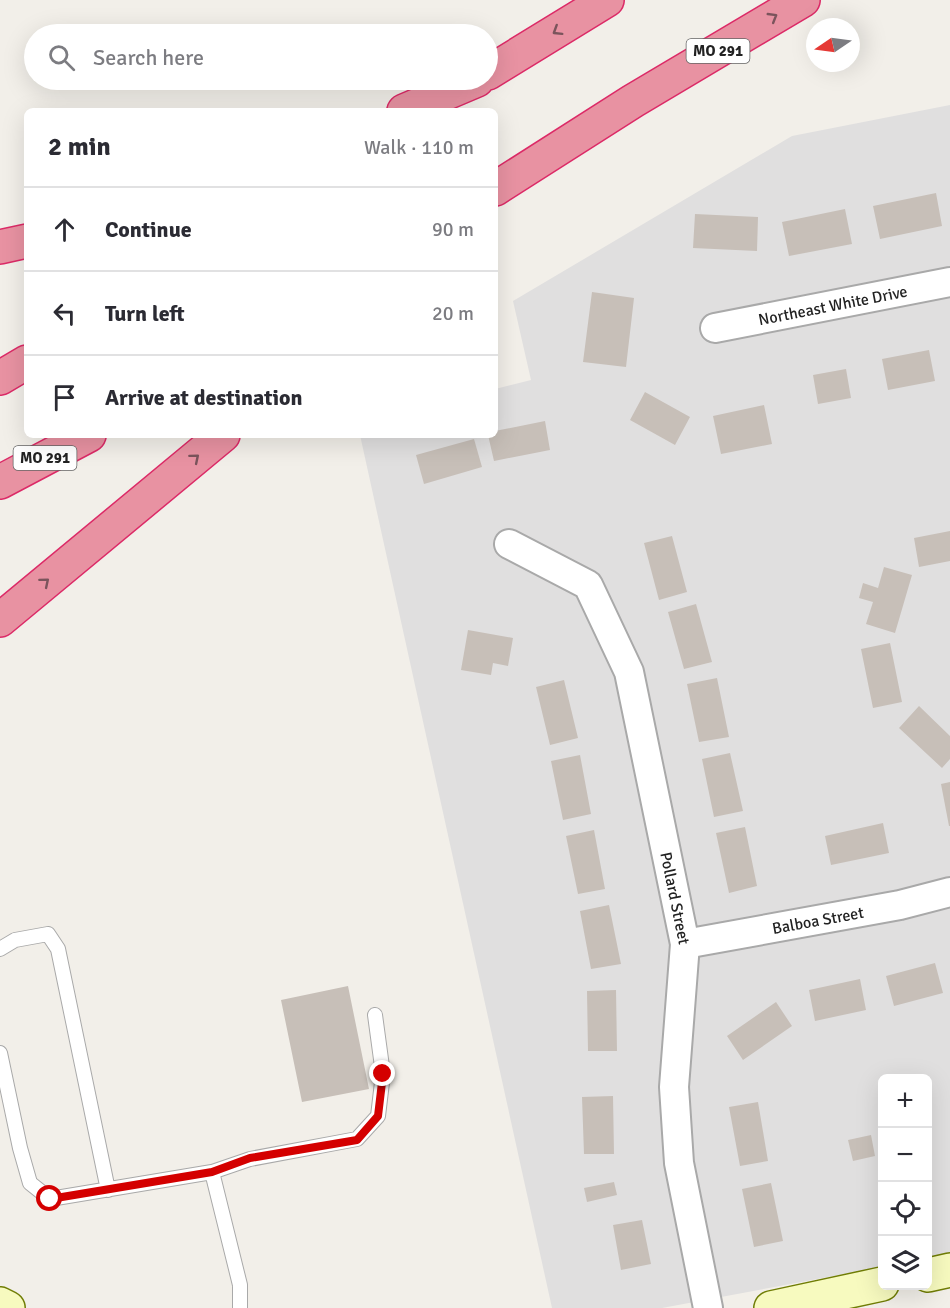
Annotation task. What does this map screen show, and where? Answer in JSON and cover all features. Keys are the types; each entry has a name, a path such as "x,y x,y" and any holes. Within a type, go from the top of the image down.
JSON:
{"highway":[{"path":"498,67 607,0"},
{"name":"MO 291","path":"498,187 633,101 802,0"},
{"path":"411,108 453,90"},
{"path":"432,108 461,90"},
{"path":"498,208 633,101"},
{"path":"0,247 24,243"},
{"path":"0,378 24,364"},
{"name":"MO 291","path":"0,482 83,438"},
{"path":"0,620 219,438"}],"street":[{"name":"Northeast White Drive","path":"714,328 950,282"},
{"name":"Pollard Street","path":"509,544 588,585 629,672 685,944 674,1087 679,1163 708,1308"},
{"name":"Balboa Street","path":"685,944 900,905 950,892"},
{"path":"932,1274 950,1270"},
{"path":"771,1308 822,1303 878,1285"},
{"path":"0,1304 8,1308"}],"lane":[{"path":"0,949 15,940 48,934 58,949 108,1190"},
{"path":"0,1053 20,1148 30,1183 50,1199 212,1172 250,1158 357,1140 378,1116 383,1074 375,1015"},
{"path":"212,1172 240,1285 240,1308"}],"shaded area":[{"path":"950,105 950,1254 932,1257 932,1074 878,1074 878,1268 662,1308 552,1308 361,438 498,438 498,388 531,380 513,301 792,136"}],"building":[{"path":"936,193 942,226 880,239 873,206"},
{"path":"845,209 852,244 789,256 782,222"},
{"path":"695,214 758,217 757,251 693,248"},
{"path":"592,292 634,298 626,367 583,362"},
{"path":"929,350 935,381 888,390 882,359"},
{"path":"846,369 851,398 818,404 813,375"},
{"path":"645,392 690,417 675,445 630,420"},
{"path":"764,405 772,444 721,454 713,416"},
{"path":"545,421 550,450 494,461 489,438 498,438 498,430"},
{"path":"474,439 482,467 424,484 416,455"},
{"path":"950,531 950,561 919,567 914,538"},
{"path":"672,536 687,592 659,600 644,543"},
{"path":"884,567 912,575 895,633 866,624 873,602 859,598 863,583 878,588"},
{"path":"696,604 712,662 684,669 668,612"},
{"path":"468,630 513,638 508,666 493,663 491,675 461,670"},
{"path":"890,643 902,702 873,708 861,649"},
{"path":"717,678 729,737 699,742 687,684"},
{"path":"564,680 578,738 550,745 536,687"},
{"path":"919,706 950,736 950,759 942,768 899,728"},
{"path":"730,753 743,811 714,817 702,759"},
{"path":"580,755 591,814 563,820 551,761"},
{"path":"950,782 950,826 949,826 941,784"},
{"path":"883,823 889,853 831,865 825,836"},
{"path":"745,827 757,886 729,893 716,833"},
{"path":"594,830 605,889 578,894 566,836"},
{"path":"609,905 621,964 591,969 580,911"},
{"path":"935,963 943,993 894,1006 886,976"},
{"path":"860,979 866,1010 815,1021 809,990"},
{"path":"348,986 369,1089 302,1102 281,1000"},
{"path":"616,990 617,1051 588,1051 587,991"},
{"path":"776,1002 792,1026 743,1060 727,1036"},
{"path":"613,1096 614,1154 584,1154 582,1097"},
{"path":"758,1102 768,1161 740,1166 729,1107"},
{"path":"871,1135 875,1156 853,1161 848,1140"},
{"path":"614,1182 617,1195 587,1202 584,1188"},
{"path":"771,1183 783,1241 754,1247 742,1189"},
{"path":"642,1220 651,1264 621,1270 613,1225"}],"route":[{"path":"50,1199 212,1172 250,1158 357,1140 378,1116 383,1074"}]}
